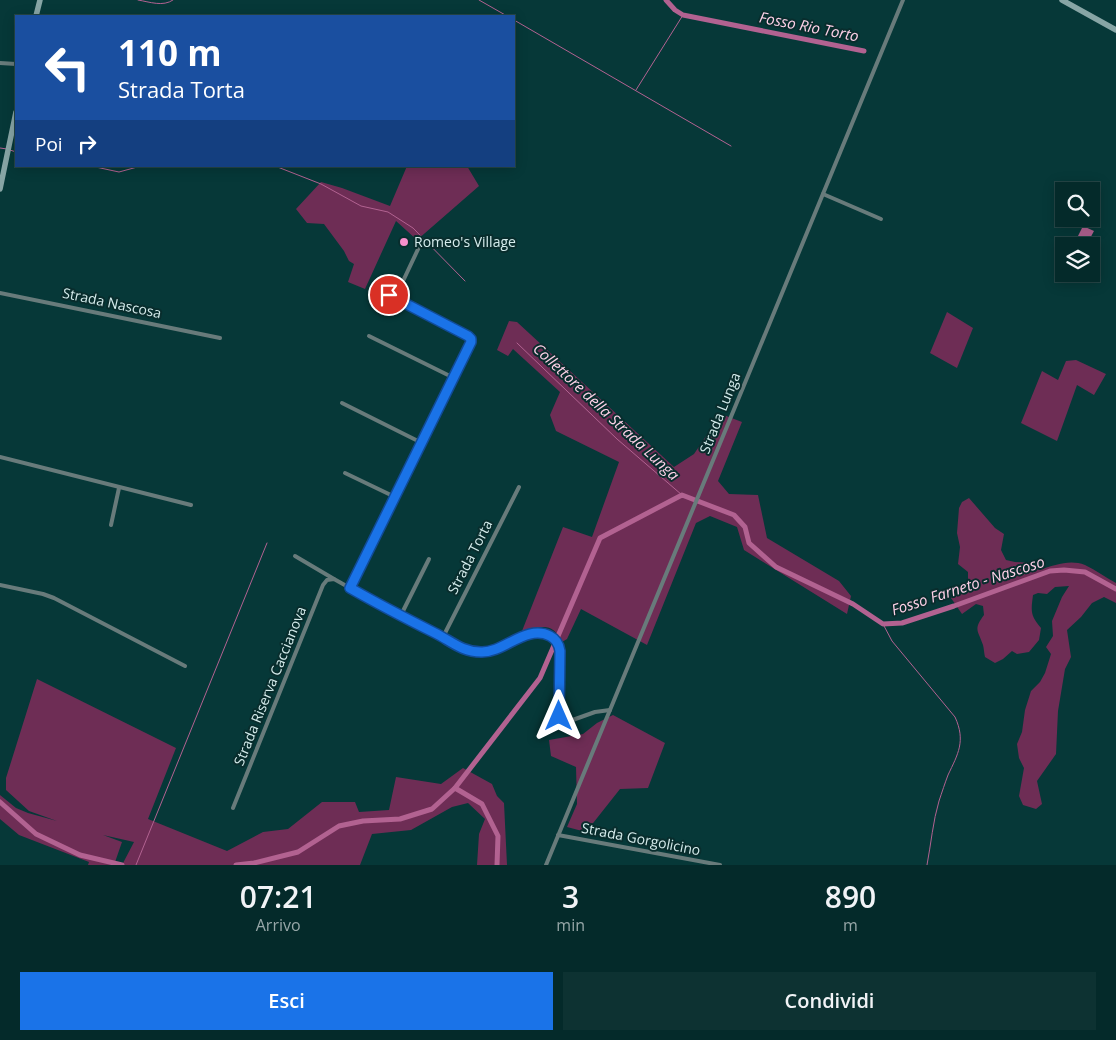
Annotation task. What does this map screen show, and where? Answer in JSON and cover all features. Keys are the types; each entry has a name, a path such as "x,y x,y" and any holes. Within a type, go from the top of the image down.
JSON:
{"street":[{"path":"36,15 40,0"},
{"name":"Strada Lunga","path":"546,865 903,0"},
{"path":"1062,0 1116,30"},
{"path":"0,63 15,64"},
{"path":"0,189 15,117"},
{"path":"823,194 881,219"},
{"path":"394,298 420,245"},
{"name":"Strada Nascosa","path":"0,293 220,338"},
{"path":"350,588 471,343 470,337 389,295"},
{"path":"369,336 454,378"},
{"path":"342,403 422,443"},
{"path":"0,457 191,505"},
{"path":"345,473 395,497"},
{"name":"Strada Torta","path":"443,637 518,487"},
{"path":"111,525 119,488"},
{"path":"295,556 350,588 443,637 463,650 493,651 531,634 540,633 552,637 558,644 560,657 558,712 560,718 567,722 595,712 610,710"},
{"path":"401,615 429,559"},
{"name":"Strada Riserva Caccianova","path":"233,808 322,587 327,580 334,579"},
{"path":"0,585 54,598 185,666"},
{"name":"Strada Gorgolicino","path":"558,835 720,865"}],"shaded area":[{"path":"407,167 468,167 479,186 417,240 396,221 365,289 348,282 354,264 349,261 324,224 307,223 296,209 321,182 390,206"},
{"path":"1082,227 1094,231 1091,237 1078,237"},
{"path":"947,312 973,328 957,368 930,353"},
{"path":"509,321 517,322 674,467 694,454 721,414 742,422 718,481 729,494 758,495 767,538 839,581 851,596 847,614 744,550 737,527 710,516 696,523 647,645 581,609 567,639 562,642 558,635 550,628 541,627 522,631 563,527 592,537 619,462 556,431 550,415 560,392 513,349 508,356 497,350"},
{"path":"1076,360 1106,374 1094,395 1077,385 1057,441 1021,423 1042,371 1058,380 1066,361"},
{"path":"969,498 995,528 1004,534 1001,550 1006,560 1032,563 1039,570 1062,563 1079,563 1116,583 1116,603 1104,597 1092,603 1067,630 1071,657 1065,669 1058,711 1056,754 1037,781 1042,804 1036,809 1023,805 1019,796 1024,768 1019,758 1017,744 1022,732 1025,710 1031,691 1040,682 1045,673 1051,654 1046,647 1053,636 1052,621 1069,586 1055,587 1047,594 1038,593 1033,595 1032,613 1041,628 1039,640 1029,652 1017,654 1012,651 995,663 985,657 977,630 978,624 984,615 983,606 976,604 962,614 951,598 968,586 968,572 958,564 960,547 957,533 959,508 962,502"},
{"path":"37,679 176,748 148,819 227,851 263,832 288,829 322,802 355,802 359,812 389,810 396,777 441,784 463,768 492,784 497,796 504,803 507,865 477,865 479,834 485,819 468,803 452,807 411,830 372,834 360,865 122,865 134,842 103,835 122,842 114,865 88,865 89,862 19,835 0,819 0,795 16,808 57,821 29,811 6,790 6,778"},
{"path":"613,715 665,743 648,788 620,789 586,832 567,827 577,804 576,767 551,756 549,740 583,734 597,723"}],"waterway":[{"path":"138,0 161,4 173,0"},
{"path":"479,0 505,15"},
{"name":"Fosso Rio Torto","path":"666,0 675,10 683,15 864,51"},
{"path":"636,90 683,15"},
{"path":"515,21 731,146"},
{"name":"Collettore della Strada Lunga","path":"0,148 7,149"},
{"name":"Collettore della Strada Lunga","path":"10,150 15,152"},
{"name":"Collettore della Strada Lunga","path":"96,167 119,172 137,167"},
{"name":"Collettore della Strada Lunga","path":"278,167 321,184 361,206 388,212 413,228 465,281"},
{"name":"Collettore della Strada Lunga","path":"517,343 617,439 682,495"},
{"name":"Fosso Farneto - Nascoso","path":"455,788 540,678 600,538 682,495 734,515 745,527 749,543 776,567 853,604 883,624 902,623 1050,571 1085,572 1116,589"},
{"path":"136,865 267,543"},
{"path":"883,624 892,641 955,717 960,733 958,754 939,801 927,865"},
{"path":"236,865 254,863 298,852 339,826 363,821 400,819 432,809 455,788 482,804 498,836 497,865"},
{"path":"0,802 36,834 80,855 122,865"}],"place":[{"name":"Romeo's Village","path":"404,242"}],"route":[{"path":"389,295 468,336 471,342 350,588 443,637 457,647 466,650 490,652 522,637 540,633 552,637 556,640 560,651 559,716"}]}
